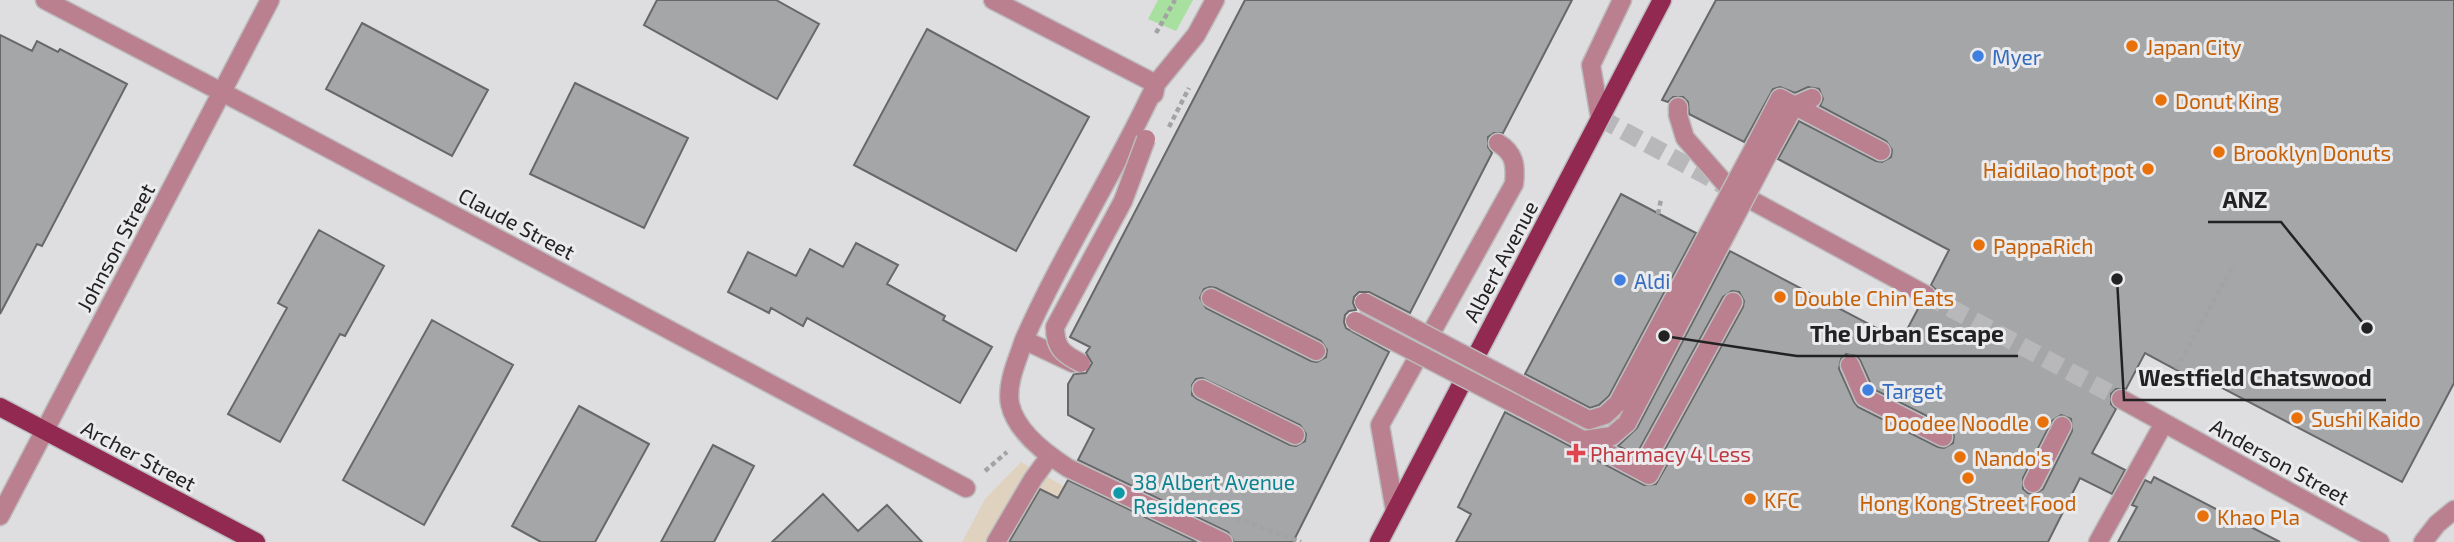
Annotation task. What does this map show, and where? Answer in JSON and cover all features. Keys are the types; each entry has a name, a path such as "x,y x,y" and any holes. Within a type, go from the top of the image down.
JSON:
{"main road":[{"name":"Albert Avenue","path":"1378,542 1662,0"},
{"name":"Archer Street","path":"0,407 256,542"}],"street":[{"name":"Claude Street","path":"45,0 966,488"},
{"name":"Johnson Street","path":"0,516 270,0"},
{"path":"993,0 1156,84"},
{"path":"1215,0 1196,35 1156,84 1134,131 1043,297 1012,376 1010,403 1027,435 1068,468 1223,542"},
{"path":"1600,118 1591,65 1622,0"},
{"path":"1024,340 1080,364 1062,353 1055,339 1055,327 1123,201 1146,139 1156,84"},
{"path":"1787,102 1812,98"},
{"path":"1364,302 1589,420 1605,415 1618,403 1787,102"},
{"path":"1787,102 1881,151"},
{"path":"1678,107 1685,138 1728,188 1926,295"},
{"path":"1395,511 1381,425 1514,184 1516,164 1507,148 1497,143"},
{"path":"1584,440 1612,436 1628,423 1761,150"},
{"path":"1211,298 1316,351"},
{"path":"1355,321 1641,471 1654,455 1733,302"},
{"path":"1850,365 1864,397 1943,437"},
{"path":"1202,389 1295,435"},
{"name":"Anderson Street","path":"2121,399 2380,542"},
{"path":"2098,542 2164,423"},
{"path":"2033,483 2062,426"},
{"path":"996,542 1033,479 1050,456"},
{"path":"2423,542 2437,524 2454,510"}],"path":[{"path":"1156,33 1175,0"},
{"path":"1658,214 1661,200"},
{"path":"2176,369 2234,264"},
{"path":"966,488 1027,435"}],"shaded area":[{"path":"1021,462 1163,542 962,542 985,499"}],"green space":[{"path":"1158,0 1193,0 1176,31 1148,19"}],"building":[{"path":"657,0 776,0 819,24 777,99 644,25"},
{"path":"1245,0 1572,0 1503,133 1494,133 1488,137 1488,147 1492,153 1410,313 1369,292 1359,292 1354,297 1356,310 1345,315 1346,328 1389,352 1293,542 1234,542 1228,532 1078,460 1094,429 1068,415 1068,384 1074,374 1086,373 1092,363 1086,353 1090,347 1070,337","holes":["1210,287 1321,341 1327,350 1326,357 1317,362 1311,361 1206,308 1200,298 1204,289","1202,378 1300,425 1306,434 1305,441 1296,446 1290,445 1197,399 1192,395 1192,385 1196,379"]},
{"path":"1716,0 2454,0 2454,383 2402,482 2211,382 2208,387 2145,353 2126,389 2116,389 2111,394 2111,404 2116,409 2092,453 2125,470 2112,494 2080,478 2048,542 1456,542 1471,514 1458,507 1505,412 1644,485 1656,484 1668,463 1669,457 1665,449 1743,307 1744,301 1739,292 1732,291 1723,297 1640,448 1640,457 1618,446 1637,428 1730,251 1901,341 1920,305 1931,305 1936,300 1936,290 1931,285 1949,250 1778,159 1799,121 1876,161 1882,162 1891,157 1892,150 1886,141 1820,106 1823,99 1819,89 1808,87 1795,93 1780,87 1773,89 1744,142 1689,114 1688,102 1683,97 1673,97 1668,102 1662,100","holes":["1846,354 1856,356 1860,360 1873,389 1949,427 1954,436 1953,443 1944,448 1938,447 1858,407 1839,369 1841,359","2061,415 2071,419 2072,431 2043,489 2034,494 2028,493 2023,489 2023,478 2052,421"]},
{"path":"362,23 488,90 452,156 326,89"},
{"path":"927,29 1089,117 1016,251 854,165"},
{"path":"0,35 32,51 37,41 58,52 60,49 127,84 42,246 37,244 0,314"},
{"path":"575,83 688,138 644,228 530,174"},
{"path":"1621,194 1696,233 1609,396 1599,405 1590,408 1525,374"},
{"path":"319,230 384,266 345,336 340,334 280,442 228,414 287,308 278,303"},
{"path":"856,243 898,265 887,284 945,316 943,320 992,347 960,403 807,318 803,326 771,308 769,313 728,292 748,252 796,276 810,249 843,267"},
{"path":"432,320 513,365 424,525 343,480"},
{"path":"579,406 649,444 595,542 541,542 512,526"},
{"path":"713,445 754,466 714,542 661,542"},
{"path":"2154,477 2280,542 2118,542 2137,507 2132,505 2145,480 2151,483"},
{"path":"1068,480 1197,542 1009,542 1040,489 1058,498"},
{"path":"823,494 858,531 887,505 922,542 772,542"}],"tunnel":[{"path":"1600,118 1725,186"},
{"path":"1926,295 2121,399"}],"place":[{"name":"Japan City","path":"2132,46"},
{"name":"Myer","path":"1978,56"},
{"name":"Donut King","path":"2161,100"},
{"name":"Brooklyn Donuts","path":"2219,152"},
{"name":"Haidilao hot pot","path":"2148,169"},
{"name":"PappaRich","path":"1979,245"},
{"name":"Westfield Chatswood","path":"2117,279"},
{"name":"Aldi","path":"1620,280"},
{"name":"Double Chin Eats","path":"1780,297"},
{"name":"ANZ","path":"2367,328"},
{"name":"The Urban Escape","path":"1664,336"},
{"name":"Target","path":"1868,390"},
{"name":"Sushi Kaido","path":"2297,418"},
{"name":"Doodee Noodle","path":"2043,422"},
{"name":"Pharmacy 4 Less","path":"1576,453"},
{"name":"Nando's","path":"1960,457"},
{"name":"Hong Kong Street Food","path":"1968,478"},
{"name":"38 Albert Avenue Residences","path":"1119,493"},
{"name":"KFC","path":"1750,499"},
{"name":"Khao Pla","path":"2203,516"}]}
